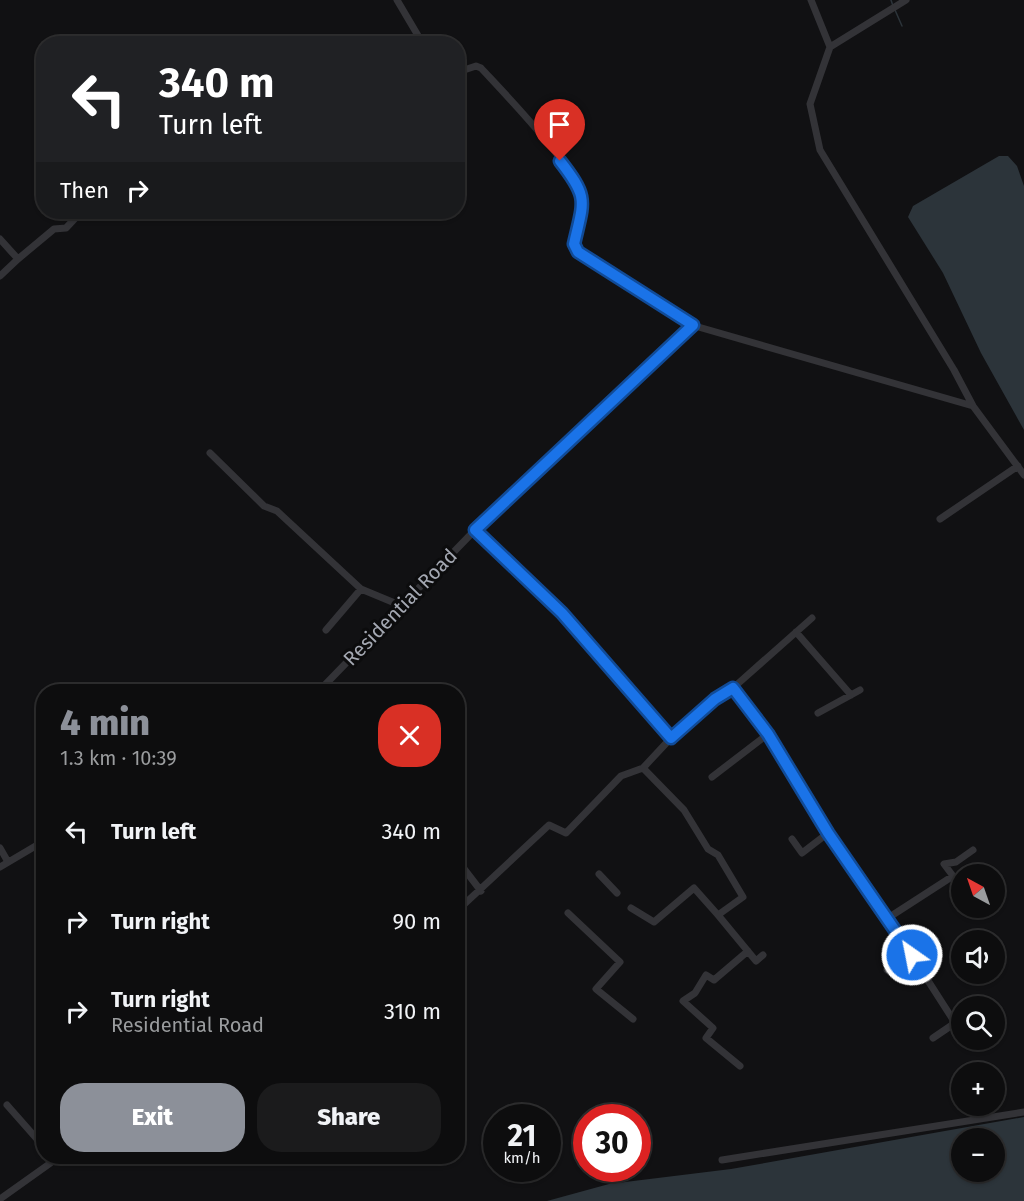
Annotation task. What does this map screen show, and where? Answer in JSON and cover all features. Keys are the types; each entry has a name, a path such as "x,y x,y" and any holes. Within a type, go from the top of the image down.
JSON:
{"street":[{"path":"397,0 418,36"},
{"path":"811,0 830,47"},
{"path":"906,0 830,47 810,104 820,150 954,370 973,406 1024,474"},
{"path":"465,70 476,66 481,68 522,112 573,177 584,202 574,244 582,256 693,325 973,406"},
{"path":"0,276 54,229 66,228 74,219"},
{"path":"0,239 18,259"},
{"name":"Residential Road","path":"326,684 475,530 693,325"},
{"path":"210,453 264,506 277,511 362,589 402,606"},
{"path":"940,519 1018,466"},
{"path":"475,530 562,613 671,738"},
{"path":"326,630 362,589"},
{"path":"465,904 549,825 566,833 621,776 643,768 671,738 715,699 733,688 812,618"},
{"path":"796,632 851,695"},
{"path":"733,688 768,734 828,833 888,918 957,1026 933,1038"},
{"path":"818,713 860,690"},
{"path":"712,777 768,734"},
{"path":"643,768 684,810 708,849 718,855 743,897 718,915"},
{"path":"792,839 802,853 828,833"},
{"path":"0,867 36,846"},
{"path":"0,848 8,862"},
{"path":"888,918 953,876 944,864 956,862 973,850"},
{"path":"465,870 481,891"},
{"path":"599,874 617,893"},
{"path":"631,908 654,922 694,888 756,961 763,955"},
{"path":"568,913 620,962 596,989 633,1019"},
{"path":"740,1066 706,1038 713,1028 684,1001 695,993 706,975 714,980 748,951"},
{"path":"887,970 912,955"},
{"path":"7,1105 36,1138"},
{"path":"722,1160 1024,1112"},
{"path":"0,1199 49,1164"}],"shaded area":[{"path":"999,156 1008,156 1017,166 1024,186 1024,430 981,353 943,273 908,217 913,206"},
{"path":"1024,1117 1024,1201 547,1201 609,1184 651,1182 651,1179 731,1169 951,1130 951,1182 1005,1182 1005,1128 962,1128"}],"waterway":[{"path":"891,0 893,6"},
{"path":"895,10 902,26"}],"route":[{"path":"560,161 573,177 584,202 574,244 578,252 693,325 475,530 562,613 671,738 715,699 733,688 768,734 828,833 912,955"}]}
